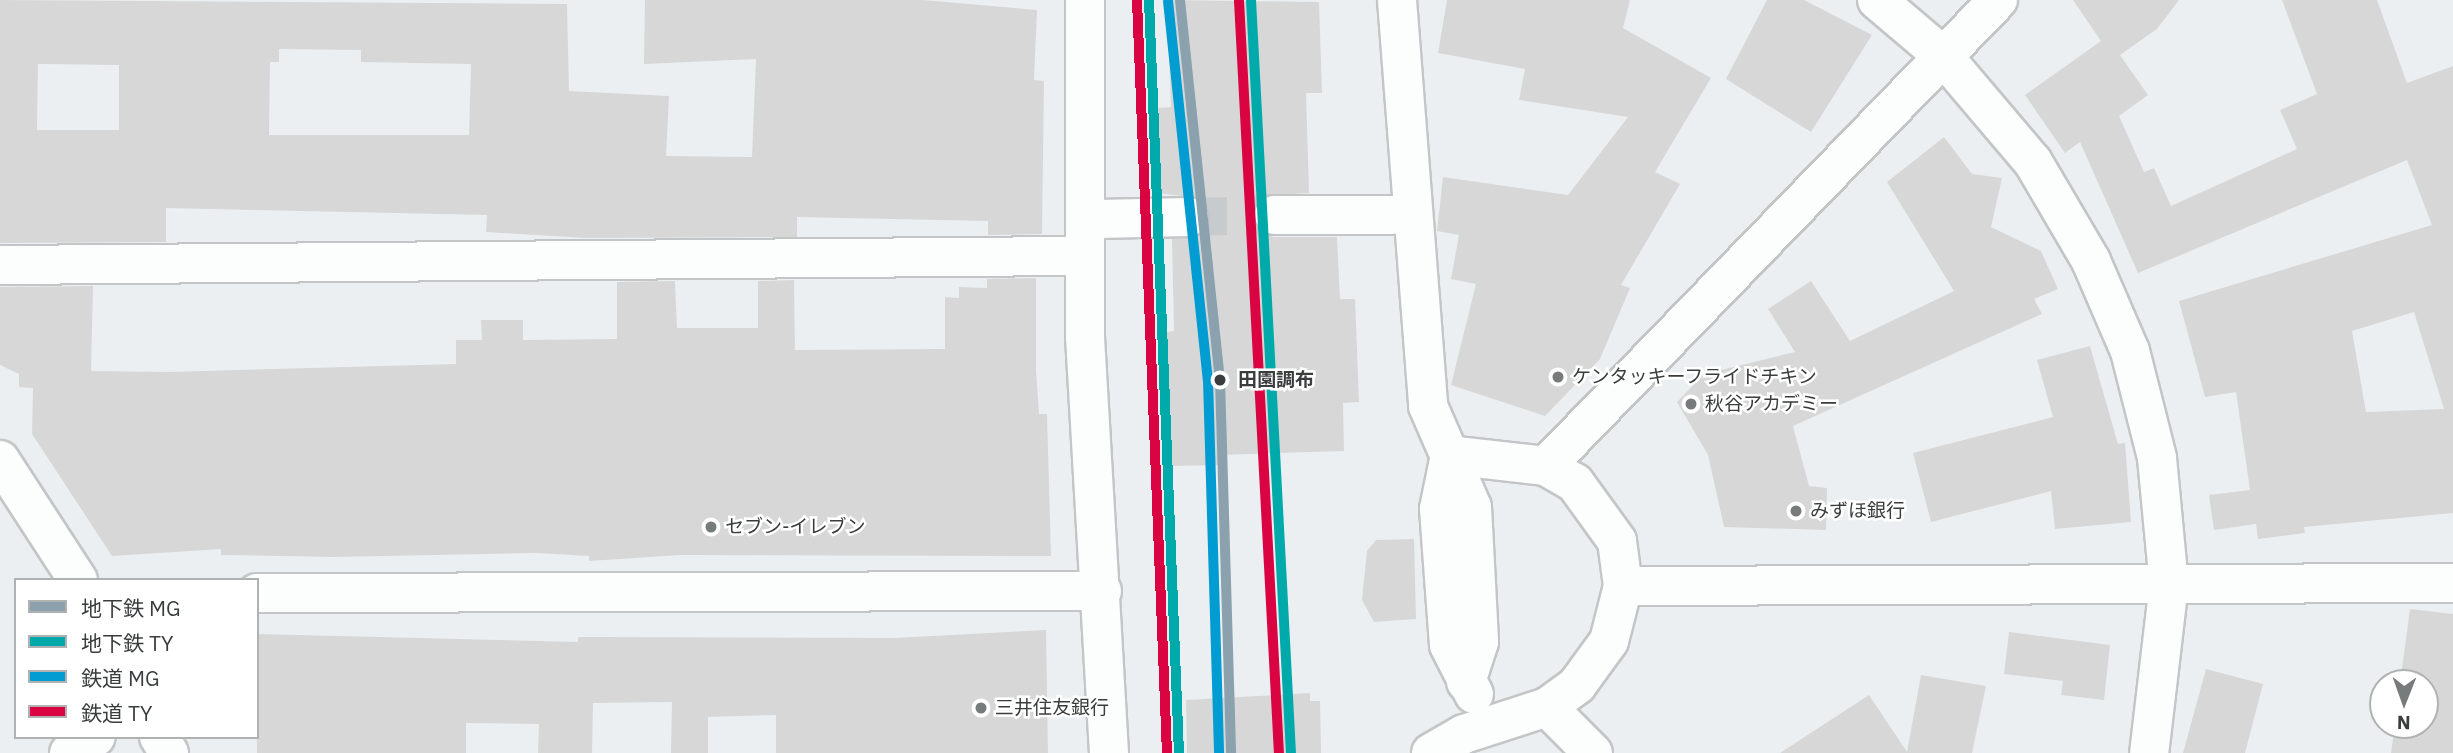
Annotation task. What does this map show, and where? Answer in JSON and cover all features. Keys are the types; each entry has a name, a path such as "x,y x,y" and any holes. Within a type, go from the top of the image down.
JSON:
{"street":[{"path":"1085,0 1084,256 1109,753"},
{"path":"1397,0 1428,406 1472,507 1479,642 1466,682 1493,724"},
{"path":"1877,0 1943,56 2033,162 2115,310 2157,458 2169,584 2150,753"},
{"path":"1546,466 1998,0"},
{"path":"1274,215 1392,215"},
{"path":"1098,219 1189,217"},
{"path":"0,265 1084,256"},
{"path":"1431,753 1493,724 1547,707 1598,663 1623,586 1617,541 1598,506 1546,466 1450,455"},
{"path":"0,460 10,498 76,578"},
{"path":"1623,586 2453,583"},
{"path":"259,593 1102,591"},
{"path":"1547,707 1593,753"},
{"path":"69,753 93,739"}],"building":[{"path":"0,0 567,4 569,91 669,96 666,156 752,157 756,59 644,64 645,0 923,0 1037,10 1034,80 1044,81 1042,234 988,235 988,221 797,217 797,237 586,238 486,232 487,215 166,208 166,242 0,243","holes":["279,49 361,50 361,62 471,64 469,135 269,135 270,62 279,62","38,64 119,65 119,130 37,130"]},
{"path":"1167,0 1319,2 1322,93 1306,93 1309,193 1264,196 1252,216 1255,226 1273,237 1337,237 1340,299 1355,299 1359,402 1343,403 1344,451 1219,455 1219,465 1170,466 1166,332 1174,331 1172,239 1200,236 1211,217 1199,198 1158,193 1155,108 1171,107"},
{"path":"1447,0 1630,0 1623,28 1711,78 1655,172 1680,184 1621,285 1630,288 1600,359 1545,416 1451,385 1476,284 1451,279 1459,235 1437,231 1443,177 1568,195 1628,117 1519,100 1525,69 1438,53"},
{"path":"1767,0 1804,0 1872,35 1811,132 1726,79"},
{"path":"2073,0 2179,0 2157,29 2120,55 2148,95 2119,116 2144,172 2154,168 2171,206 2297,149 2280,110 2317,94 2282,0 2377,0 2407,83 2453,66 2453,513 2304,527 2305,533 2258,539 2256,524 2214,530 2209,495 2250,490 2236,392 2205,397 2179,301 2432,225 2407,160 2138,273 2080,142 2065,153 2025,95 2101,41","holes":["2414,312 2444,409 2366,412 2352,331"]},
{"path":"1944,137 1972,174 2002,178 1991,227 2041,251 2058,289 2034,299 2042,314 1793,426 1809,486 1827,488 1826,530 1724,527 1708,455 1677,402 1704,374 1795,352 1768,309 1811,281 1850,341 1954,291 1887,182"},
{"path":"1036,278 1036,371 1039,414 1047,414 1051,556 680,555 589,561 589,556 536,553 334,557 221,555 221,549 112,556 32,434 33,388 19,387 19,374 0,365 0,287 93,286 91,371 168,372 456,364 456,340 482,340 481,320 523,320 523,340 617,339 617,282 675,281 677,328 758,328 758,281 794,280 795,350 945,349 945,297 959,298 959,287 987,288 987,279"},
{"path":"2090,346 2118,444 2125,443 2131,522 2055,529 2051,491 1931,522 1913,453 2053,417 2037,360"},
{"path":"1414,539 1416,619 1374,622 1362,600 1367,551 1376,540"},
{"path":"2410,609 2453,614 2453,753 2391,753 2393,739 2439,739 2439,669 2402,669"},
{"path":"1046,630 1048,753 776,753 776,715 708,717 708,753 671,753 672,702 593,703 592,753 538,753 539,724 466,723 466,753 257,753 259,634 578,642 578,637 894,638"},
{"path":"2009,632 2110,645 2104,700 2061,695 2063,681 2004,674"},
{"path":"2206,669 2263,684 2245,753 2183,753"},
{"path":"1921,675 1986,686 1972,753 1780,753 1869,695 1907,752"},
{"path":"1310,693 1310,701 1320,701 1321,753 1187,753 1186,700"}],"tunnel":[{"path":"1189,217 1274,215"}],"metro line":[{"name":"TY","path":"1149,0 1179,753"},
{"name":"MG","path":"1180,0 1220,379 1231,753"},
{"name":"TY","path":"1251,0 1291,753"}],"rail line":[{"name":"TY","path":"1137,0 1167,753"},
{"name":"MG","path":"1168,1 1208,380 1219,753"},
{"name":"TY","path":"1239,1 1279,753"}],"place":[{"name":"ケンタッキーフライドチキン","path":"1558,377"},
{"name":"田園調布","path":"1220,380"},
{"name":"秋谷アカデミー","path":"1691,404"},
{"name":"みずほ銀行","path":"1796,511"},
{"name":"セブン-イレブン","path":"711,527"},
{"name":"三井住友銀行","path":"981,708"}]}
